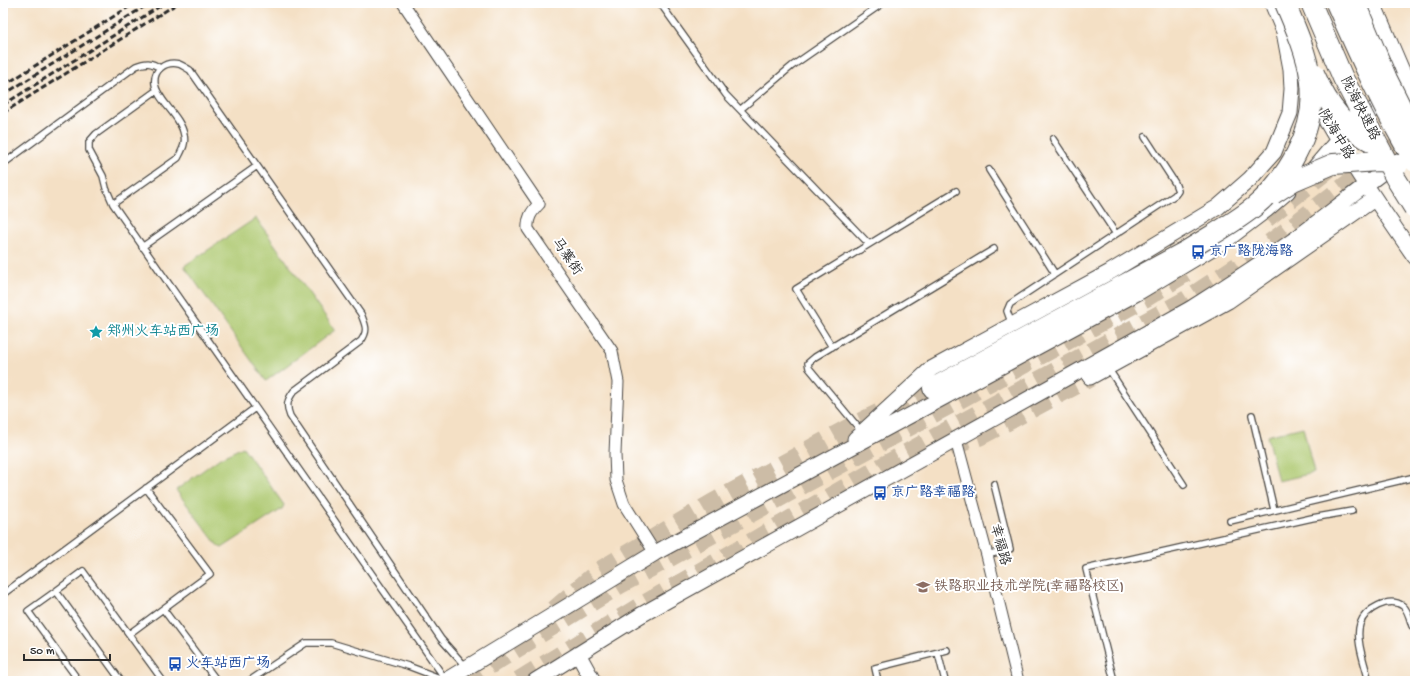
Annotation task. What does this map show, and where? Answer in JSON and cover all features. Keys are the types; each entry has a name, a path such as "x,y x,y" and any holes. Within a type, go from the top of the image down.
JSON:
{"highway":[{"path":"1255,206 1278,182 1290,165 1303,141 1308,127 1311,111 1311,79 1293,37 1285,3"},
{"name":"陇海快速路","path":"1311,3 1343,78 1396,179 1415,210"},
{"name":"陇海快速路","path":"1336,3 1367,71 1402,140 1415,162"},
{"path":"1355,3 1387,79 1415,135"},
{"path":"1293,37 1327,98 1337,113 1347,123 1372,142 1389,150 1415,148"},
{"path":"933,388 1188,250 1293,181 1333,164 1379,161 1415,169"}],"main road":[{"name":"陇海中路","path":"1272,3 1293,37 1307,86 1337,140 1374,199 1415,257"},
{"path":"1373,3 1410,78 1415,101"},
{"path":"842,453 862,432 931,369 1110,272 1218,207 1250,179 1274,152 1290,113 1293,37"},
{"path":"445,681 655,553 1139,292 1229,238 1266,210 1314,169 1337,140 1410,78"},
{"path":"535,681 641,615 1164,324 1220,290 1293,240 1415,148"},
{"path":"1090,377 1228,301 1374,199"},
{"path":"578,654 593,681"}],"street":[{"name":"马寨街","path":"403,3 539,204 527,221 528,230 612,351 618,382 615,454 616,480 624,504 655,553"},
{"name":"幸福路","path":"956,440 987,554 1018,681"}],"lane":[{"path":"660,3 726,94 869,244"},
{"path":"741,109 792,66 883,3"},
{"path":"3,164 136,66 152,62 160,68"},
{"path":"113,204 178,158 184,147 184,134 176,117 155,86 155,75 160,68 172,63 180,64 190,70 361,314 366,328 366,335 361,341 294,391 289,398 287,408 288,412 441,639 466,667"},
{"path":"157,90 96,134 89,142 89,150 104,176 106,188 113,204 445,681"},
{"path":"1012,325 1007,311 1010,304 1175,195 1178,191 1175,183 1145,137"},
{"path":"1053,140 1116,234"},
{"path":"142,247 257,166"},
{"path":"990,170 1055,274"},
{"path":"832,346 796,289 956,191"},
{"path":"862,432 809,368 808,363 832,346 994,249"},
{"path":"1107,367 1184,485"},
{"path":"3,594 255,408"},
{"path":"1252,415 1274,510"},
{"path":"1230,521 1415,477"},
{"path":"987,554 1010,549 994,484"},
{"path":"129,634 210,574 146,488"},
{"path":"1114,681 1086,569 1312,518 1352,511"},
{"path":"78,681 28,611 83,571 162,681"},
{"path":"56,591 121,681"},
{"path":"1369,681 1359,643 1358,631 1365,614 1372,608 1393,603 1403,606 1408,614 1412,626 1415,625"},
{"path":"163,609 217,681"},
{"path":"249,681 306,643 331,643 408,666 445,681"},
{"path":"878,681 875,668 947,650"},
{"path":"938,652 945,681"}],"green space":[{"path":"256,218 335,330 266,381 184,266"},
{"path":"1303,427 1314,473 1278,481 1267,436"},
{"path":"243,447 284,505 282,509 222,548 218,546 176,490 220,458"}],"tunnel":[{"path":"1266,218 1404,108"},
{"path":"519,681 637,609 886,465 1187,300 1249,259 1286,232 1415,133"},
{"path":"463,681 618,585 1146,297 1189,270"},
{"path":"949,446 979,436 1090,377"},
{"path":"555,610 600,571 712,504 855,425 933,388"}],"railway":[{"path":"3,86 135,3"},
{"path":"3,95 150,3"},
{"path":"3,105 165,3"},
{"path":"3,113 178,3"}],"place":[{"name":"京广路陇海路","path":"1198,252"},
{"name":"郑州火车站西广场","path":"96,332"},
{"name":"京广路幸福路","path":"880,493"},
{"name":"铁路职业技术学院(幸福路校区)","path":"923,587"},
{"name":"火车站西广场","path":"175,664"}]}
